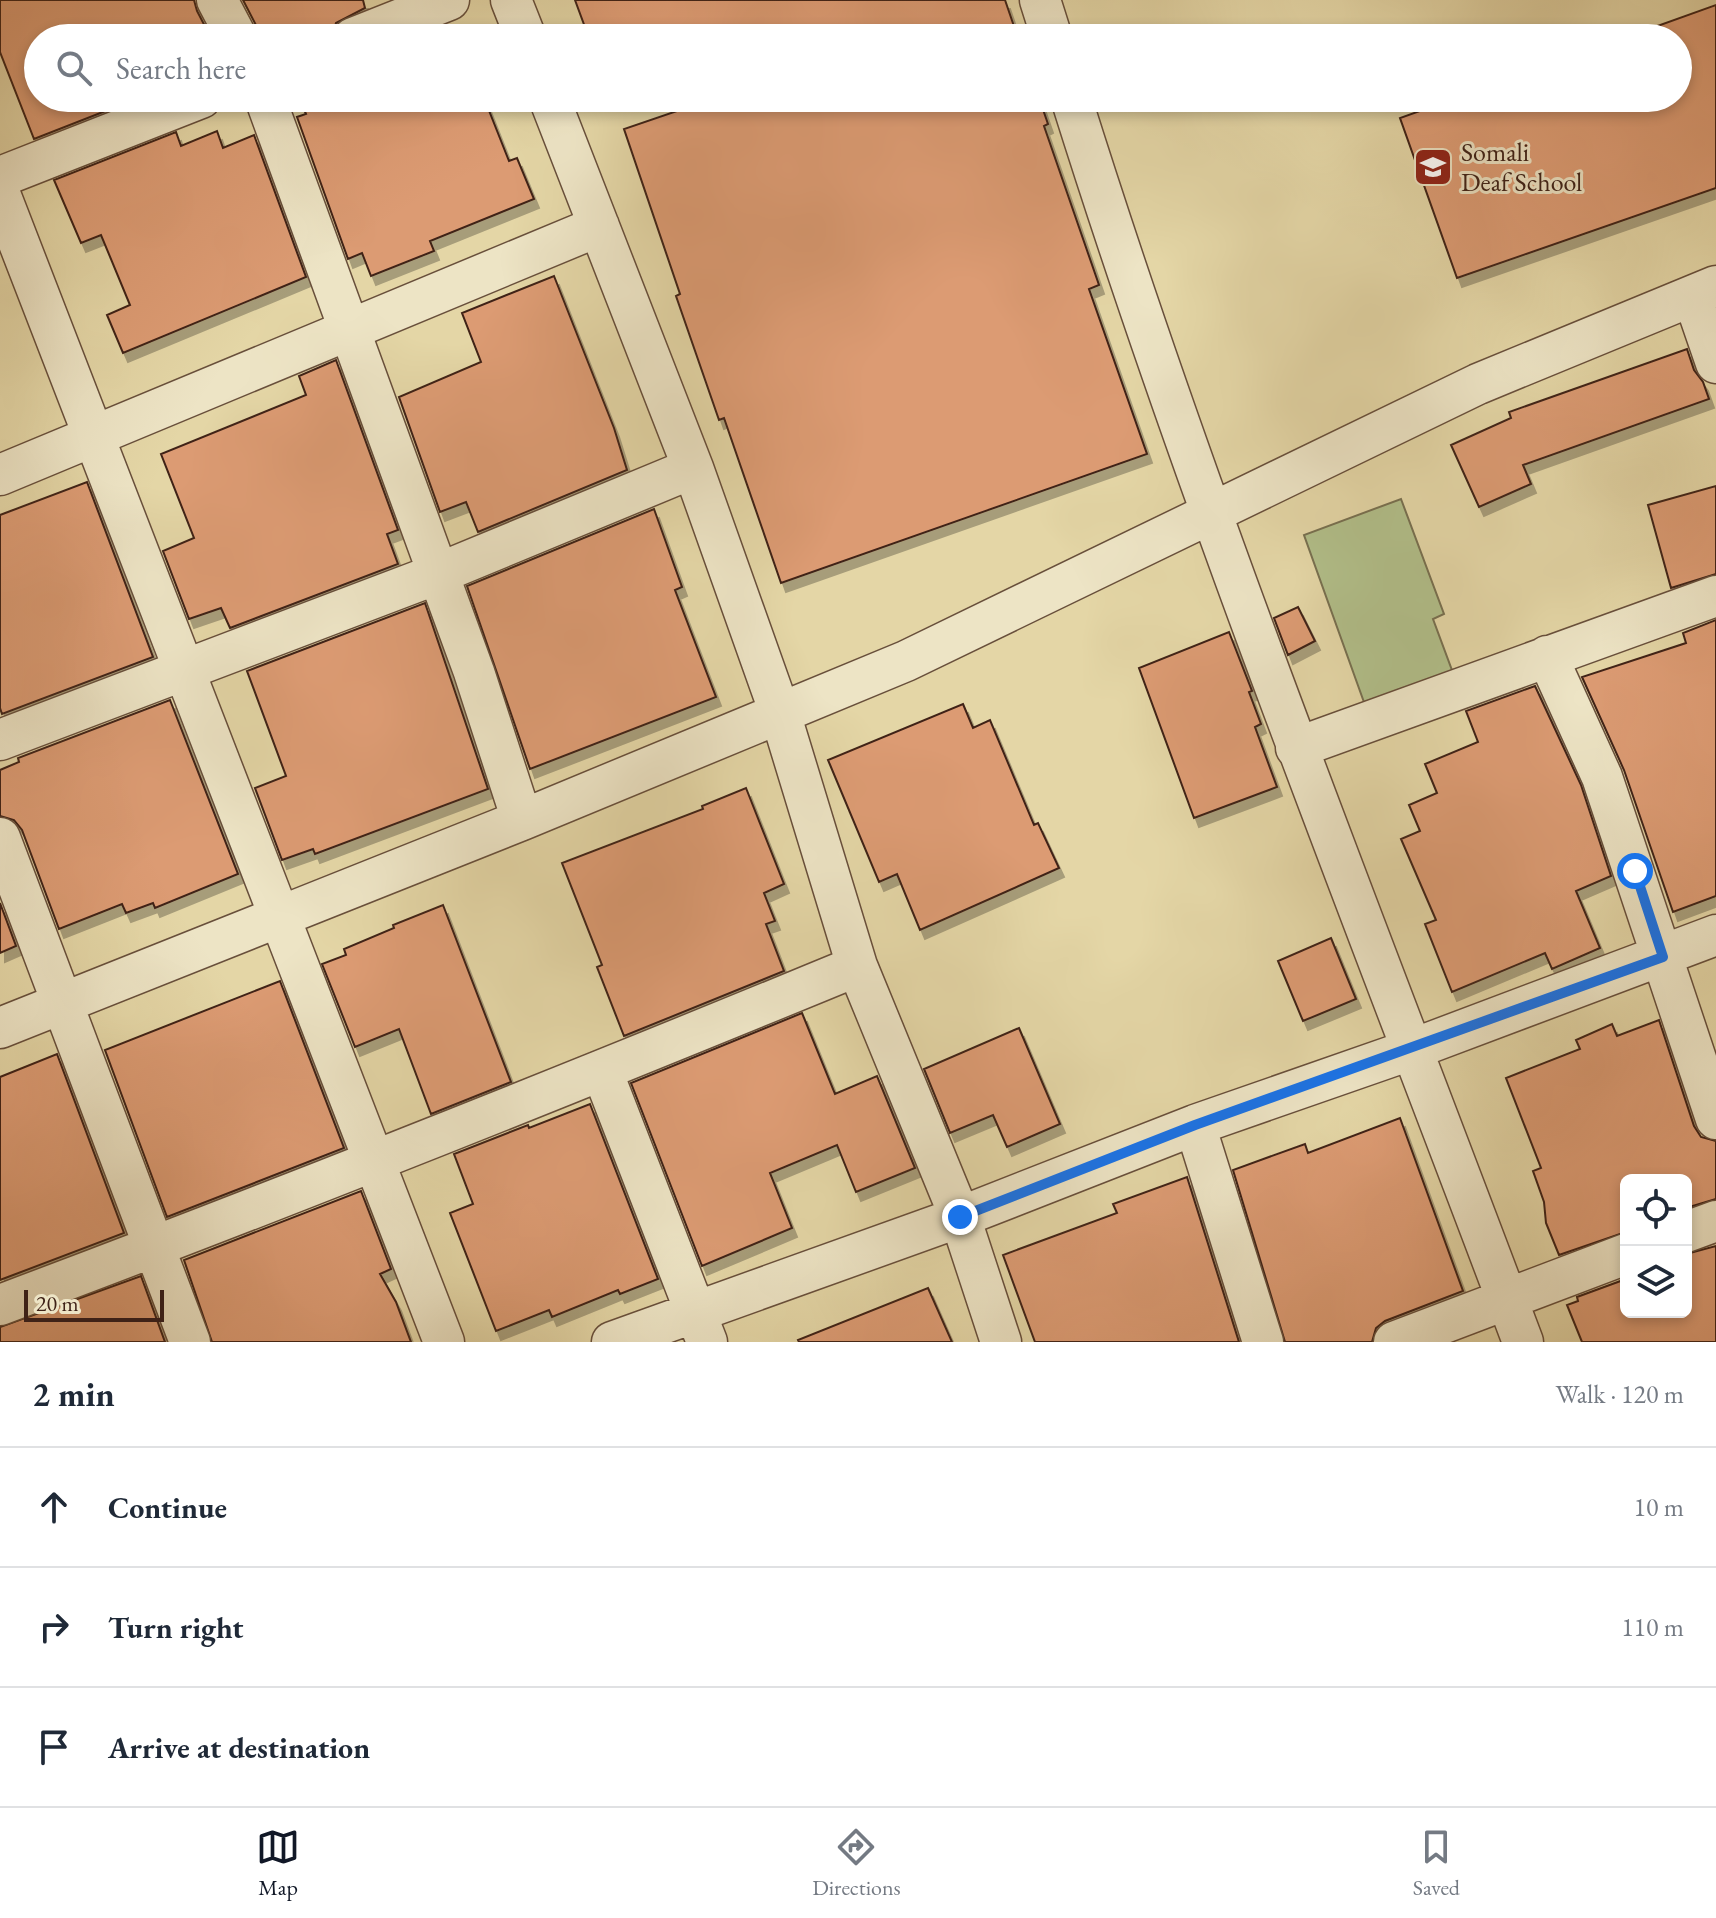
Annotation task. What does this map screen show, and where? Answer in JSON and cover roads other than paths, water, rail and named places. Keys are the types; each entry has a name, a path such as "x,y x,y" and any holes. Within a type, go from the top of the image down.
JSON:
{"street":[{"path":"217,0 230,24"},
{"path":"388,24 449,0"},
{"path":"511,0 520,24"},
{"path":"1040,0 1048,24"},
{"path":"0,177 165,112"},
{"path":"270,112 474,672 522,820"},
{"path":"554,112 693,468 780,713 857,966 960,1217 1001,1342"},
{"path":"1075,112 1128,280 1296,748 1523,1342"},
{"path":"0,194 444,1342"},
{"path":"0,475 599,226"},
{"path":"0,1028 522,820 906,661 1478,384 1704,291 1716,363"},
{"path":"0,740 437,574 693,468"},
{"path":"1296,748 1716,596"},
{"path":"1547,656 1602,777 1716,1119"},
{"path":"0,838 190,1342"},
{"path":"612,1342 700,1327 960,1217 1195,1125 1413,1049 1716,935"},
{"path":"0,1305 602,1071 857,966"},
{"path":"602,1071 700,1327"},
{"path":"1195,1125 1263,1342"},
{"path":"1692,1230 1716,1221"},
{"path":"1394,1342 1620,1256"}],"place":[{"name":"Somali Deaf School","path":"1433,167"}]}
